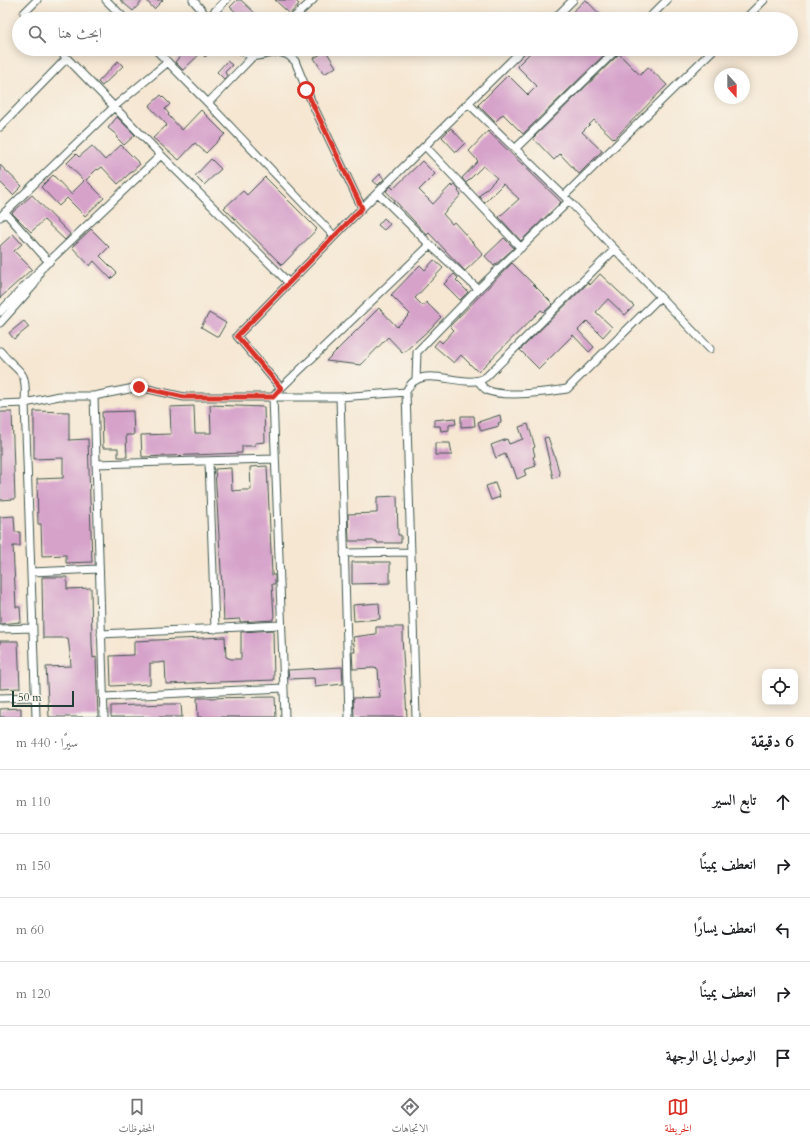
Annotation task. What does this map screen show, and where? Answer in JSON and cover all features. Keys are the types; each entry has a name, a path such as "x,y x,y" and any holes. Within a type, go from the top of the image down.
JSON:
{"street":[{"path":"25,12 37,0"},
{"path":"106,0 118,12"},
{"path":"193,0 203,12"},
{"path":"214,12 226,0"},
{"path":"300,12 313,0"},
{"path":"561,12 573,0"},
{"path":"655,12 667,0"},
{"path":"752,12 764,0"},
{"path":"162,56 334,236"},
{"path":"208,103 252,57 257,56"},
{"path":"289,56 295,61 312,103 362,208"},
{"path":"281,388 237,336 288,282 516,56"},
{"path":"516,148 610,56"},
{"path":"416,379 417,352 478,289 521,248 566,198 707,56"},
{"path":"0,127 66,58 115,106 160,155 288,282"},
{"path":"49,262 2,215 115,106 168,62"},
{"path":"468,103 566,198 710,349"},
{"path":"425,146 521,248"},
{"path":"0,312 49,262 160,155"},
{"path":"378,193 430,245 478,289"},
{"path":"285,717 274,459 273,397 430,245"},
{"path":"416,717 406,392 409,385 416,379 433,377 478,381 486,377 615,249"},
{"path":"0,323 34,284 42,269"},
{"path":"478,381 486,390 505,393 550,392 567,389 660,297"},
{"path":"0,351 22,372 26,384 25,403 34,697 36,717"},
{"path":"0,404 25,403 59,396 94,396 139,387 184,397 340,397 406,392"},
{"path":"94,396 104,717"},
{"path":"340,397 349,717"},
{"path":"96,464 274,459"},
{"path":"209,461 215,628"},
{"path":"344,553 411,552"},
{"path":"31,572 99,569"},
{"path":"102,634 281,626"},
{"path":"0,629 33,628"},
{"path":"104,697 283,688"},
{"path":"0,698 34,697"}],"building":[{"path":"120,0 143,0 133,11"},
{"path":"146,0 163,0 154,9"},
{"path":"237,0 241,0 254,12 236,12 230,7"},
{"path":"275,0 295,0 299,4 292,12 288,12"},
{"path":"585,0 597,12 572,12"},
{"path":"181,56 198,56 183,70 175,62"},
{"path":"317,56 329,56 336,67 324,74 314,58"},
{"path":"527,56 603,56 523,134 503,114 495,122 478,105 508,75 528,95 537,86 517,66"},
{"path":"617,56 621,56 640,75 648,67 667,85 614,139 594,120 582,132 602,151 579,174 560,154 554,160 533,138"},
{"path":"118,61 123,66 102,86 98,82"},
{"path":"227,61 232,65 225,72 227,76 224,79 217,72"},
{"path":"161,95 170,104 165,109 169,114 168,115 182,130 201,110 225,134 206,153 195,143 179,160 153,138 167,125 149,106"},
{"path":"117,117 135,135 124,145 116,137 118,136 108,128"},
{"path":"451,128 465,143 456,152 442,137"},
{"path":"488,131 561,202 521,241 499,217 519,199 503,184 485,202 479,196 497,178 483,166 466,183 462,178 478,161 469,151"},
{"path":"121,145 140,164 118,184 102,167 98,170 97,169 86,180 104,198 85,216 67,198 59,206 41,187 53,175 71,194 84,181 67,163 76,154 79,157 92,146 105,160"},
{"path":"211,159 221,169 204,185 195,176"},
{"path":"422,161 435,174 419,190 433,204 451,185 453,187 455,185 461,195 443,214 452,224 454,222 483,254 465,271 429,233 427,235 386,191 391,186 393,189"},
{"path":"0,165 22,186 13,195 0,182"},
{"path":"380,174 384,179 378,185 373,181"},
{"path":"265,177 317,229 282,265 224,208 243,191 247,195"},
{"path":"32,195 70,234 65,240 44,220 31,232 12,213"},
{"path":"384,218 390,224 384,230 378,225"},
{"path":"91,229 109,247 100,256 117,273 111,279 94,261 90,266 72,247"},
{"path":"13,234 22,244 14,251 32,269 0,298 0,246"},
{"path":"504,238 514,248 494,266 485,256"},
{"path":"434,260 443,268 415,298 423,306 426,302 441,317 431,328 403,353 388,337 361,365 326,361 379,308 397,327 410,314 391,295 420,265 425,270"},
{"path":"512,263 553,304 544,312 541,310 478,372 461,355 454,363 434,346 439,340 442,343 454,330 450,326"},
{"path":"454,274 458,278 456,280 468,292 460,300 444,284"},
{"path":"600,274 634,306 625,315 608,299 596,312 612,327 603,337 587,321 578,330 594,347 589,352 573,335 539,369 520,350 588,283 590,285"},
{"path":"209,313 226,323 218,337 201,327"},
{"path":"24,321 29,327 14,339 9,333"},
{"path":"210,405 264,407 265,442 255,443 255,446 242,446 242,453 142,457 141,435 171,434 170,407 194,406 195,433 211,433"},
{"path":"34,411 69,412 69,440 88,439 92,562 66,563 66,555 42,556 41,524 38,524 37,479 63,478 63,458 34,459"},
{"path":"133,411 134,435 126,435 127,457 118,457 118,448 103,448 102,412"},
{"path":"0,412 12,412 15,499 0,500"},
{"path":"500,415 501,422 498,423 499,426 481,431 478,422"},
{"path":"461,416 474,416 475,426 461,427"},
{"path":"455,418 456,424 449,425 449,430 441,431 440,426 434,426 434,420"},
{"path":"528,424 535,447 533,448 535,456 533,457 536,466 524,470 526,475 517,479 513,467 511,468 505,454 496,458 491,445 507,439 509,444 523,439 519,427"},
{"path":"548,437 560,476 553,478 544,438"},
{"path":"435,443 450,443 452,455 435,455"},
{"path":"267,466 272,575 275,575 275,584 272,584 274,617 273,620 240,622 240,619 224,620 215,469 231,468 232,491 251,490 250,467"},
{"path":"495,483 500,497 491,500 486,486"},
{"path":"397,496 398,535 401,535 401,543 349,541 348,514 377,513 377,497"},
{"path":"14,516 15,532 20,532 20,546 13,546 16,607 20,607 21,622 0,624 0,517"},
{"path":"352,562 390,562 390,583 352,584"},
{"path":"42,577 67,577 67,589 91,588 92,645 93,658 96,657 98,717 49,717 46,667 71,666 68,638 43,638"},
{"path":"379,603 380,619 354,621 353,605"},
{"path":"376,627 403,627 402,637 407,717 354,717 353,698 380,697 378,669 353,669 352,652 355,652 353,637 376,634"},
{"path":"273,630 274,680 166,684 165,662 150,663 150,684 111,686 110,656 134,655 134,641 225,637 226,657 231,659 241,659 241,632"},
{"path":"0,641 18,641 20,688 0,689"},
{"path":"342,667 343,684 315,687 314,678 289,679 288,670"},
{"path":"275,697 276,717 198,717 197,698"},
{"path":"181,704 182,717 111,717 111,706"},
{"path":"21,708 21,717 0,717 0,709"}],"route":[{"path":"139,387 184,397 273,397 281,388 237,336 288,282 362,208 306,90"}]}
